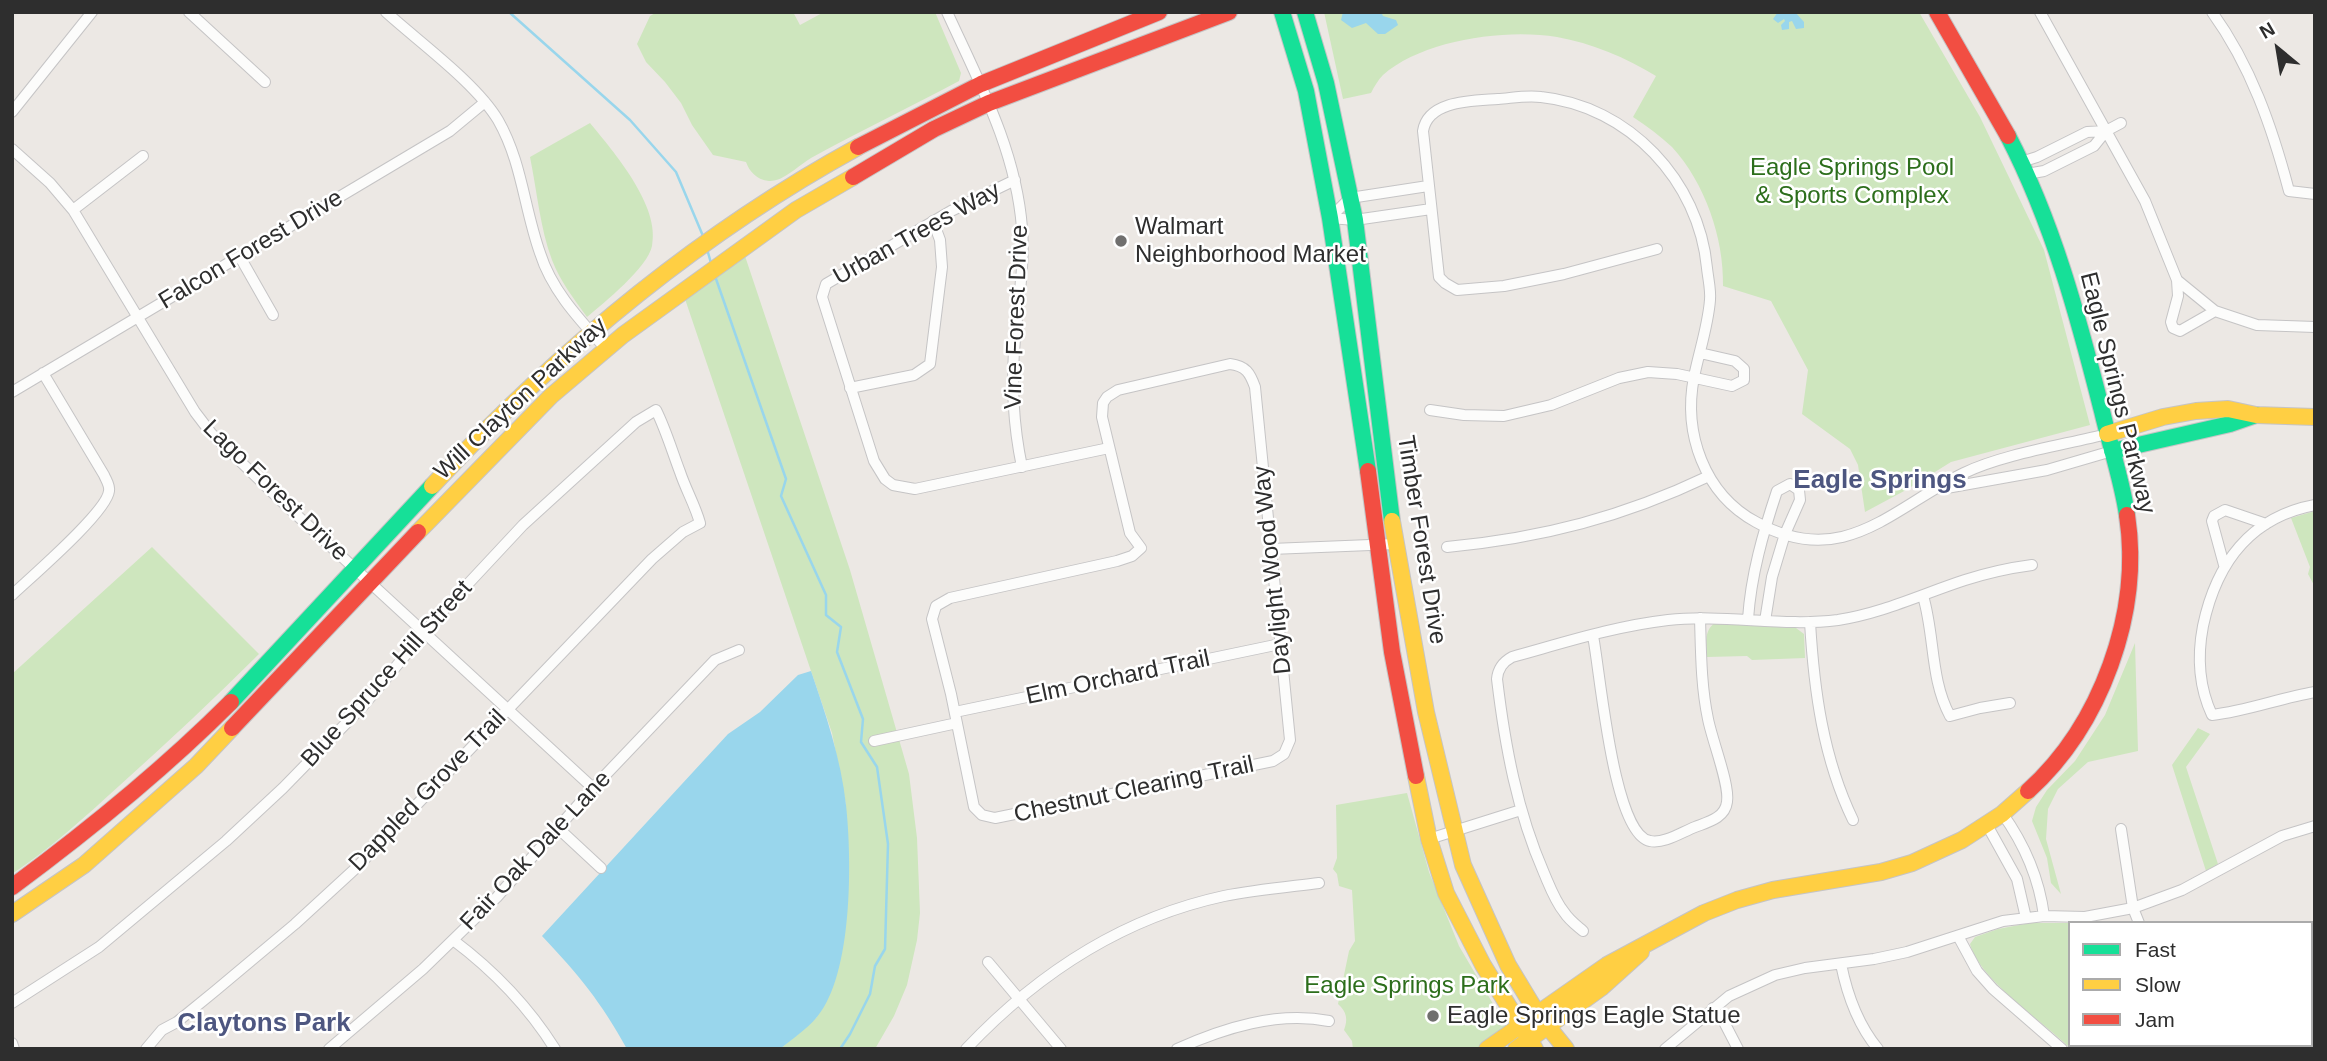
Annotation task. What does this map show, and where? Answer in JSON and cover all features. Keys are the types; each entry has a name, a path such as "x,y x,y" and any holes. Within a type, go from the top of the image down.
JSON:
{"main road":[{"name":"Will Clayton Parkway","path":"12,887 91,827 160,769 236,695 460,456 540,378 591,333 692,254 789,189 896,127 1022,66 1159,12"},
{"name":"Will Clayton Parkway","path":"12,914 84,865 196,766 476,470 551,396 606,349 800,207 934,129 989,103 1229,12"},
{"name":"Timber Forest Drive","path":"1282,12 1306,91 1330,218 1392,652 1429,839 1446,893 1483,965 1520,1026 1527,1046"},
{"name":"Timber Forest Drive","path":"1305,12 1326,83 1355,220 1395,544 1426,712 1454,831 1463,865 1508,965 1537,1013 1566,1049"},
{"name":"Eagle Springs Parkway","path":"1488,1049 1598,970 1696,916 1738,900 1813,882 1883,872 1937,853 1987,825 2032,787 2071,741 2092,710 2115,654 2123,625 2129,561 2128,522 2066,277 2024,168 1937,12"},
{"path":"789,189 800,207"},
{"path":"2107,434 2151,420 2196,411 2228,409 2256,415 2315,417"},
{"path":"2112,451 2230,424 2256,415"},
{"path":"460,456 476,470"},
{"path":"236,695 252,708"},
{"path":"91,827 109,844"},
{"name":"Eagle Springs Parkway","path":"1527,1046 1548,1027 1612,980 1650,943"}],"street":[{"path":"12,112 92,12"},
{"path":"190,12 265,82"},
{"path":"386,12 485,102 505,133 518,163 533,229 546,270 562,297 606,349"},
{"name":"Vine Forest Drive","path":"947,12 989,103 1006,145 1015,180 1022,230 1022,274 1015,340 1013,403 1022,467"},
{"path":"2040,12 2138,185 2177,280 2178,296 2171,322 2173,328 2180,331 2215,311"},
{"path":"2216,14 2247,70 2274,133 2289,191 2315,194"},
{"path":"1657,249 1564,274 1504,286 1457,290 1439,277 1428,186 1424,121 1434,111 1472,101 1540,97 1586,107 1616,122 1656,153 1686,195 1705,244 1710,298 1694,378 1691,421 1695,442 1709,476 1738,510 1766,527 1785,534 1824,539 1847,536 1893,517 1964,473 1992,462 2107,434"},
{"name":"Falcon Forest Drive","path":"12,392 450,131 485,102"},
{"path":"2024,168 2044,172 2094,146 2106,131 2121,123"},
{"path":"2024,168 2037,157 2087,132 2106,131"},
{"name":"Lago Forest Drive","path":"12,149 50,183 73,210 195,412 211,433 593,788"},
{"path":"73,210 143,156"},
{"name":"Urban Trees Way","path":"850,388 822,297 832,279 933,221 1015,180"},
{"path":"1330,218 1350,198 1428,186"},
{"path":"1330,218 1355,220 1431,209"},
{"path":"933,221 939,232 942,248 941,286 932,358 925,369 914,375 850,388 874,461 885,479 904,489 927,487 1109,448 1130,533 1141,548 1127,558 950,598 936,606 932,614 933,624 956,718"},
{"path":"240,257 274,315"},
{"path":"2177,280 2215,311 2257,325 2315,327"},
{"path":"1430,410 1464,415 1504,416 1551,405 1633,375 1664,372 1732,386 1739,384 1745,374 1744,369 1735,361 1700,353"},
{"name":"Daylight Wood Way","path":"1109,448 1102,410 1107,397 1118,390 1230,364 1241,365 1250,373 1255,387 1290,740 1284,754 1273,761"},
{"path":"12,595 96,514 109,493 104,475 43,373"},
{"name":"Blue Spruce Hill Street","path":"12,1003 99,947 226,841 284,788 363,706 425,632 523,526 636,422 656,410 700,523"},
{"path":"1935,490 2047,470 2112,451"},
{"path":"1447,547 1544,534 1598,521 1674,493 1709,476"},
{"path":"1748,619 1754,573 1777,491 1785,485 1795,486 1801,494 1800,500 1785,534 1772,578 1765,621"},
{"path":"2315,505 2302,507 2266,523 2237,548 2224,565 2207,611 2199,665 2203,697 2212,715 2315,692"},
{"path":"2224,565 2212,521 2214,516 2225,510 2266,523"},
{"name":"Dappled Grove Trail","path":"146,1049 162,1030 184,1017 336,887 652,559 683,532 700,523"},
{"path":"1271,550 1395,544"},
{"path":"1583,932 1558,904 1521,810 1502,724 1497,679 1501,666 1512,657 1644,624 1700,618 1810,622 1864,615 1965,580 2032,565"},
{"path":"1923,596 1941,698 1950,716 2010,703"},
{"path":"1593,636 1617,782 1634,831 1641,838 1659,841 1713,820 1721,815 1728,798 1706,706 1701,671 1700,618"},
{"path":"1810,622 1812,669 1820,718 1839,790 1853,820"},
{"name":"Elm Orchard Trail","path":"874,741 956,718 1280,644"},
{"name":"Fair Oak Dale Lane","path":"329,1049 423,969 497,897 593,788 715,660 739,650"},
{"name":"Chestnut Clearing Trail","path":"956,718 974,807 982,815 995,818 1273,761"},
{"path":"1429,839 1521,810"},
{"path":"2002,813 2023,845 2035,871 2044,916"},
{"path":"1987,825 2017,878 2026,918"},
{"path":"1665,1049 1713,1007 1750,985 1775,975 1907,952 2003,921 2044,916 2085,917 2133,908 2182,890 2282,836 2315,826"},
{"path":"559,829 601,868"},
{"path":"2121,829 2137,921"},
{"path":"966,1049 1018,998 1062,965 1124,930 1167,912 1223,896 1319,883"},
{"path":"1958,936 1977,971 1993,989 2062,1049"},
{"path":"453,940 525,1006 555,1049"},
{"path":"988,962 1061,1049"},
{"path":"1841,964 1861,1024 1878,1049"},
{"path":"1713,1007 1738,1049"},
{"path":"1177,1049 1205,1036 1264,1021 1307,1016 1329,1021"},
{"path":"12,1043 14,1049"}],"green space":[{"path":"657,12 793,12 800,25 824,12 935,12 961,73 959,81 811,158 785,176 769,181 754,174 746,162 713,155 692,125 681,103 646,62 637,44 650,16"},
{"name":"Eagle Springs Pool & Sports Complex","path":"1324,12 1919,12 1980,117 2044,250 2090,425 1951,462 1865,512 1858,465 1850,449 1802,414 1808,370 1771,301 1723,286 1716,230 1694,177 1672,147 1633,117 1656,76 1633,63 1583,43 1557,37 1514,34 1466,40 1419,53 1383,75 1371,93 1343,99"},
{"path":"590,123 633,180 649,214 653,230 652,246 643,264 587,317 563,283 552,260 530,157"},
{"path":"745,256 850,570 909,774 917,838 920,913 917,940 907,985 894,1016 875,1049 780,1049 817,1017 846,805 832,733 685,299"},
{"path":"2315,511 2315,587 2308,574 2310,567 2291,518"},
{"path":"152,547 259,654 93,809 54,843 12,874 12,674"},
{"path":"1715,623 1796,628 1804,634 1805,658 1752,660 1747,656 1707,657 1707,634"},
{"path":"2135,643 2138,751 2088,762 2058,789 2048,809 2046,839 2061,894 2051,883 2047,858 2032,821 2036,807 2047,790 2075,761 2105,715"},
{"path":"2198,728 2210,734 2186,767 2218,864 2206,871 2172,765"},
{"name":"Eagle Springs Park","path":"1407,793 1429,872 1459,946 1506,1026 1476,1049 1353,1049 1352,1041 1344,1030 1346,1016 1338,1004 1349,951 1355,941 1352,890 1339,886 1337,874 1333,869 1337,858 1336,805"},
{"path":"2030,923 2068,923 2068,1046 1999,986 1976,958 1970,944 1975,937"}],"water":[{"path":"1343,12 1381,12 1383,16 1396,20 1398,25 1385,34 1378,34 1366,23 1352,28 1341,20"},
{"path":"1778,12 1795,12 1804,22 1804,28 1796,29 1792,21 1789,22 1789,29 1782,30 1784,19 1778,23 1773,19"},
{"path":"811,671 837,754 848,828 849,885 844,946 829,998 817,1017 780,1049 627,1049 589,990 542,936 728,734 760,712 798,675"}],"waterway":[{"path":"509,12 630,120 676,172 703,236"},
{"path":"707,249 711,263"},
{"path":"715,276 786,479 781,496 826,595 826,615 841,627 837,652 863,719 861,742 877,767 888,844 885,949 875,966 870,994 840,1049"}],"traffic: fast":[{"path":"1282,12 1306,91 1330,218 1368,471"},
{"path":"1305,12 1326,83 1355,220 1392,521"},
{"path":"2008,136 2038,202 2074,305 2127,515"},
{"path":"2112,451 2230,424 2256,415"},
{"path":"231,702 432,486"}],"traffic: slow":[{"path":"432,486 528,389 631,300 741,218 858,147"},
{"path":"418,532 551,396 623,335 796,210 853,177"},
{"path":"2107,434 2163,417 2196,411 2228,409 2256,415 2315,417"},
{"path":"1392,521 1426,712 1463,865 1508,965 1537,1013 1566,1049"},
{"path":"12,914 84,865 196,766 232,728"},
{"path":"1416,776 1429,839 1446,893 1483,965 1535,1049"},
{"path":"1487,1049 1607,965 1704,913 1773,890 1881,872 1912,863 1962,840 2002,814 2028,791"},
{"path":"1516,1049 1601,988 1641,952"}],"traffic: jam":[{"path":"858,147 981,84 1159,12"},
{"path":"853,177 934,129 989,103 1229,12"},
{"path":"1937,12 2008,136"},
{"path":"1368,471 1392,652 1416,776"},
{"path":"2028,791 2054,764 2076,734 2095,701 2110,665 2122,628 2128,590 2130,552 2127,515"},
{"path":"232,728 418,532"},
{"path":"12,887 125,799 231,702"}],"place":[{"name":"Walmart Neighborhood Market","path":"1121,241"},
{"name":"Eagle Springs Eagle Statue","path":"1433,1016"}],"district":[{"name":"Eagle Springs","path":"1880,481"},
{"name":"Claytons Park","path":"264,1024"}]}
